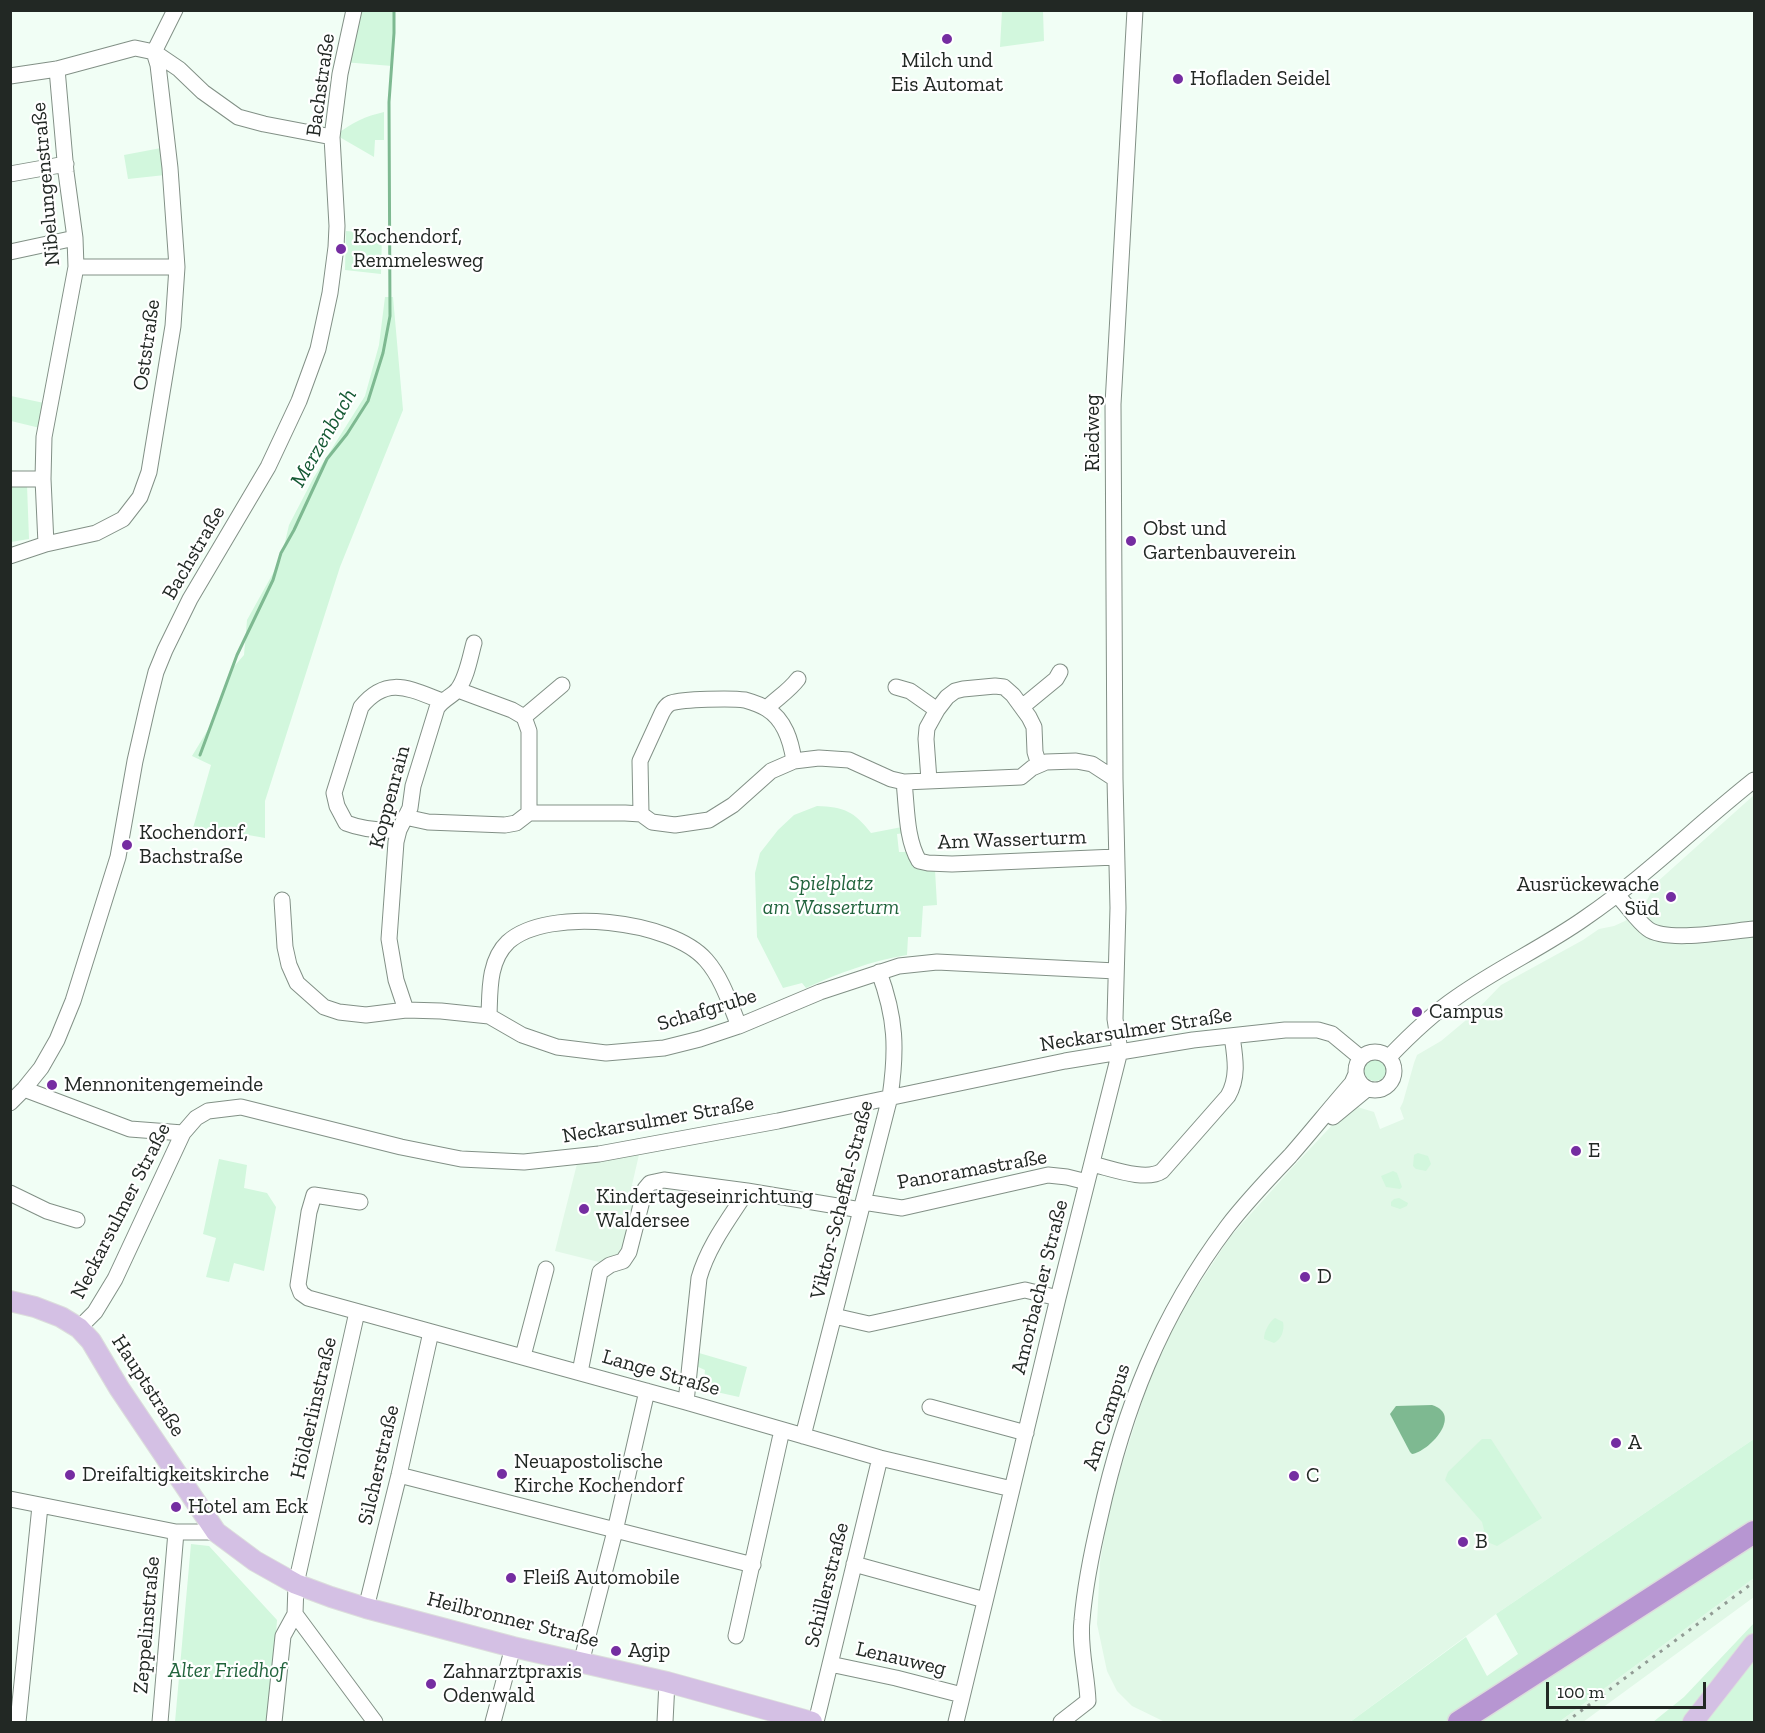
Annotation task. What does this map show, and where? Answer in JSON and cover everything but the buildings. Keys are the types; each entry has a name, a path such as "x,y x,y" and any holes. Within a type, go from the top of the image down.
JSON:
{"highway":[{"path":"1459,1722 1755,1532"},
{"path":"1484,1722 1543,1679 1584,1641"}],"main road":[{"name":"Hauptstraße","path":"10,1301 61,1317 79,1328 91,1341 119,1388 216,1532"},
{"name":"Heilbronner Straße","path":"216,1532 255,1561 296,1584 331,1598 513,1647 667,1682 810,1722"},
{"path":"1693,1722 1755,1644"}],"street":[{"path":"154,52 175,10"},
{"name":"Bachstraße","path":"10,1103 41,1068 64,1025 74,998 118,857 135,761 156,672 190,599 268,468 299,401 318,349 330,293 336,247 332,137 340,74 354,10"},
{"name":"Riedweg","path":"1116,857 1113,404 1135,10"},
{"path":"10,76 57,69 135,48 154,52 179,69 203,92 238,117 332,137"},
{"name":"Oststraße","path":"10,556 46,544 96,533 123,519 140,497 149,471 173,327 177,267 171,168 158,65 154,52"},
{"name":"Nibelungenstraße","path":"46,544 44,438 76,267 57,69"},
{"path":"10,174 66,164"},
{"path":"10,252 75,238"},
{"path":"76,267 177,267"},
{"path":"10,479 43,479"},
{"path":"474,643 465,676 458,690 442,701 406,687 384,688 369,698 361,707 334,793 337,806 346,823 360,829 384,831 402,823 505,825 516,823 529,813 641,814 652,822 675,825 709,820 733,805 771,771 794,760 819,758 849,760 904,782 1021,777 1032,768 1046,762 1092,764 1115,778"},
{"path":"1022,707 1056,679 1060,672"},
{"path":"767,708 790,689 798,679"},
{"path":"524,717 562,685"},
{"path":"929,780 927,728 947,697 963,689 996,686 1004,687 1013,694 1034,727 1035,752 1039,765"},
{"path":"896,687 910,691 937,710"},
{"path":"458,690 512,710 524,717 529,731 529,813"},
{"path":"641,814 640,761 667,706 671,703 688,700 743,700 767,708 783,726 791,744 794,760"},
{"name":"Koppenrain","path":"406,1010 396,980 389,939 395,847 402,823 410,808 413,786 442,701"},
{"path":"1389,1057 1425,1022 1457,997 1567,930 1617,895 1755,780"},
{"name":"Am Wasserturm","path":"904,782 910,833 914,852 919,861 952,864 1116,857"},
{"name":"Amorbacher Straße","path":"956,1722 1120,1051 1115,1019 1118,908 1116,857"},
{"path":"1617,895 1644,925 1662,935 1689,936 1755,929"},
{"name":"Schafgrube","path":"282,900 285,947 289,965 297,983 324,1006 339,1012 366,1015 406,1010 489,1016 522,1035 557,1047 606,1053 664,1048 700,1039 739,1026 820,992 899,966 937,962 1116,971"},
{"path":"489,1016 491,976 496,959 507,943 530,929 573,922 607,922 666,934 686,943 706,960 723,986 739,1026"},
{"name":"Viktor-Scheffel-Straße","path":"803,1436 890,1096 894,1072 895,1041 890,1004 879,972"},
{"name":"Neckarsulmer Straße","path":"79,1328 95,1312 115,1279 183,1133 196,1118 208,1110 241,1107 401,1147 461,1159 524,1162 599,1154 778,1121 1013,1071 1176,1042 1285,1030 1318,1030 1332,1034 1361,1058"},
{"path":"1092,1164 1143,1176 1156,1176 1161,1172 1230,1092 1236,1075 1232,1036"},
{"path":"1377,1052 1389,1057 1395,1071 1392,1081 1380,1090 1367,1089 1361,1084 1356,1068 1361,1058 1369,1053 1377,1052"},
{"name":"Am Campus","path":"1061,1722 1088,1701 1088,1681 1081,1630 1089,1566 1108,1478 1127,1415 1146,1366 1166,1323 1211,1249 1249,1198 1290,1155 1352,1083 1356,1074"},
{"path":"24,1089 130,1130 183,1133"},
{"name":"Am Campus","path":"1290,1155 1367,1089"},
{"name":"Panoramastraße","path":"580,1372 600,1272 610,1265 622,1262 629,1252 645,1189 651,1183 664,1180 862,1206 902,1208 1034,1177 1067,1177 1087,1182"},
{"path":"686,1402 699,1278 710,1249 747,1191"},
{"path":"10,1193 47,1211 77,1220"},
{"name":"Lange Straße","path":"360,1202 314,1195 309,1212 298,1285 300,1293 308,1298 524,1356 880,1458 1012,1489"},
{"path":"524,1356 546,1269"},
{"path":"834,1316 869,1324 1026,1290 1058,1298"},
{"name":"Hölderlinstraße","path":"295,1614 296,1584 357,1312"},
{"name":"Silcherstraße","path":"366,1608 399,1475 430,1332"},
{"path":"581,1663 615,1531 647,1391"},
{"path":"930,1407 1026,1433"},
{"path":"736,1636 782,1430"},
{"name":"Schillerstraße","path":"810,1722 830,1664 880,1458"},
{"path":"399,1475 753,1565"},
{"path":"10,1499 176,1532 216,1532"},
{"path":"18,1722 40,1506"},
{"name":"Zeppelinstraße","path":"160,1722 176,1532"},
{"path":"854,1564 985,1600"},
{"path":"274,1722 283,1636 295,1614 375,1722"},
{"path":"493,1722 513,1647"},
{"name":"Lenauweg","path":"830,1664 962,1695"},
{"path":"665,1722 667,1682"}],"shaded area":[{"path":"1754,795 1754,1439 1496,1614 1350,1722 1165,1722 1132,1706 1117,1691 1107,1671 1097,1624 1100,1563 1110,1503 1152,1370 1173,1324 1230,1237 1351,1105 1374,1112 1380,1129 1404,1119 1400,1108 1417,1055 1441,1041 1471,1016 1501,985 1599,929 1625,921 1645,904 1656,883"},
{"path":"641,1146 632,1185 640,1187 619,1262 611,1265 555,1251 579,1156"},
{"path":"1432,1405 1441,1410 1445,1417 1444,1424 1434,1440 1419,1452 1412,1454 1390,1414 1396,1406"},
{"path":"1754,1578 1754,1597 1583,1722 1559,1722"}],"green space":[{"path":"353,11 394,11 392,66 343,62"},
{"path":"1002,11 1043,11 1044,41 1000,47"},
{"path":"384,112 384,140 375,140 374,157 336,135 359,120"},
{"path":"161,148 165,175 128,179 124,155"},
{"path":"346,231 382,234 381,274 345,270"},
{"path":"385,297 393,297 403,410 340,567 265,801 265,838 226,831 223,838 193,828 211,765 192,756 215,718 230,671 244,655 247,620 281,559 289,525 314,477 365,396 379,345"},
{"path":"11,396 44,403 40,428 11,421"},
{"path":"10,485 27,485 29,539 11,542"},
{"name":"Spielplatz am Wasserturm","path":"817,806 841,809 854,815 871,833 902,827 904,833 897,834 899,852 906,852 911,859 935,870 937,905 923,906 921,937 908,937 907,955 855,968 806,988 802,983 783,988 757,937 755,873 760,853 778,830 794,815"},
{"path":"1371,1059 1379,1059 1386,1066 1386,1074 1379,1081 1371,1081 1364,1074 1364,1066"},
{"path":"1418,1153 1428,1156 1431,1164 1426,1171 1413,1166 1414,1155"},
{"path":"219,1159 247,1165 244,1188 267,1193 276,1207 264,1271 234,1263 229,1282 206,1277 216,1238 203,1234"},
{"path":"1393,1171 1397,1173 1402,1187 1400,1189 1386,1187 1381,1176"},
{"path":"1399,1198 1408,1203 1407,1206 1400,1209 1391,1206 1394,1199"},
{"path":"1275,1318 1283,1322 1283,1328 1282,1334 1274,1343 1264,1339 1267,1327"},
{"path":"699,1353 747,1367 739,1397 703,1389 705,1370 696,1366"},
{"path":"1482,1439 1491,1439 1542,1518 1497,1546 1480,1539 1484,1530 1482,1522 1445,1480 1448,1472"},
{"path":"1754,1439 1754,1578 1559,1722 1350,1722 1466,1637 1487,1676 1518,1654 1496,1614"},
{"name":"Alter Friedhof","path":"191,1544 209,1546 277,1620 270,1722 175,1722"},
{"path":"1754,1623 1754,1722 1653,1722 1684,1697"}],"waterway":[{"name":"Merzenbach","path":"200,755 237,655 273,580 281,553 327,459 347,434 368,401 383,353 390,316 389,102 394,10"}],"railway":[{"path":"1566,1722 1754,1582"}],"place":[{"name":"Milch und Eis Automat","path":"947,39"},
{"name":"Hofladen Seidel","path":"1178,79"},
{"name":"Kochendorf, Remmelesweg","path":"341,249"},
{"name":"Obst und Gartenbauverein","path":"1131,541"},
{"name":"Kochendorf, Bachstraße","path":"127,845"},
{"name":"Ausrückewache Süd","path":"1671,897"},
{"name":"Campus","path":"1417,1012"},
{"name":"Mennonitengemeinde","path":"52,1085"},
{"name":"E","path":"1576,1151"},
{"name":"Kindertageseinrichtung Waldersee","path":"584,1209"},
{"name":"D","path":"1305,1277"},
{"name":"A","path":"1616,1443"},
{"name":"Neuapostolische Kirche Kochendorf","path":"502,1474"},
{"name":"Dreifaltigkeitskirche","path":"70,1475"},
{"name":"C","path":"1294,1476"},
{"name":"Hotel am Eck","path":"176,1507"},
{"name":"B","path":"1463,1542"},
{"name":"Fleiß Automobile","path":"511,1578"},
{"name":"Agip","path":"616,1651"},
{"name":"Zahnarztpraxis Odenwald","path":"431,1684"}]}
